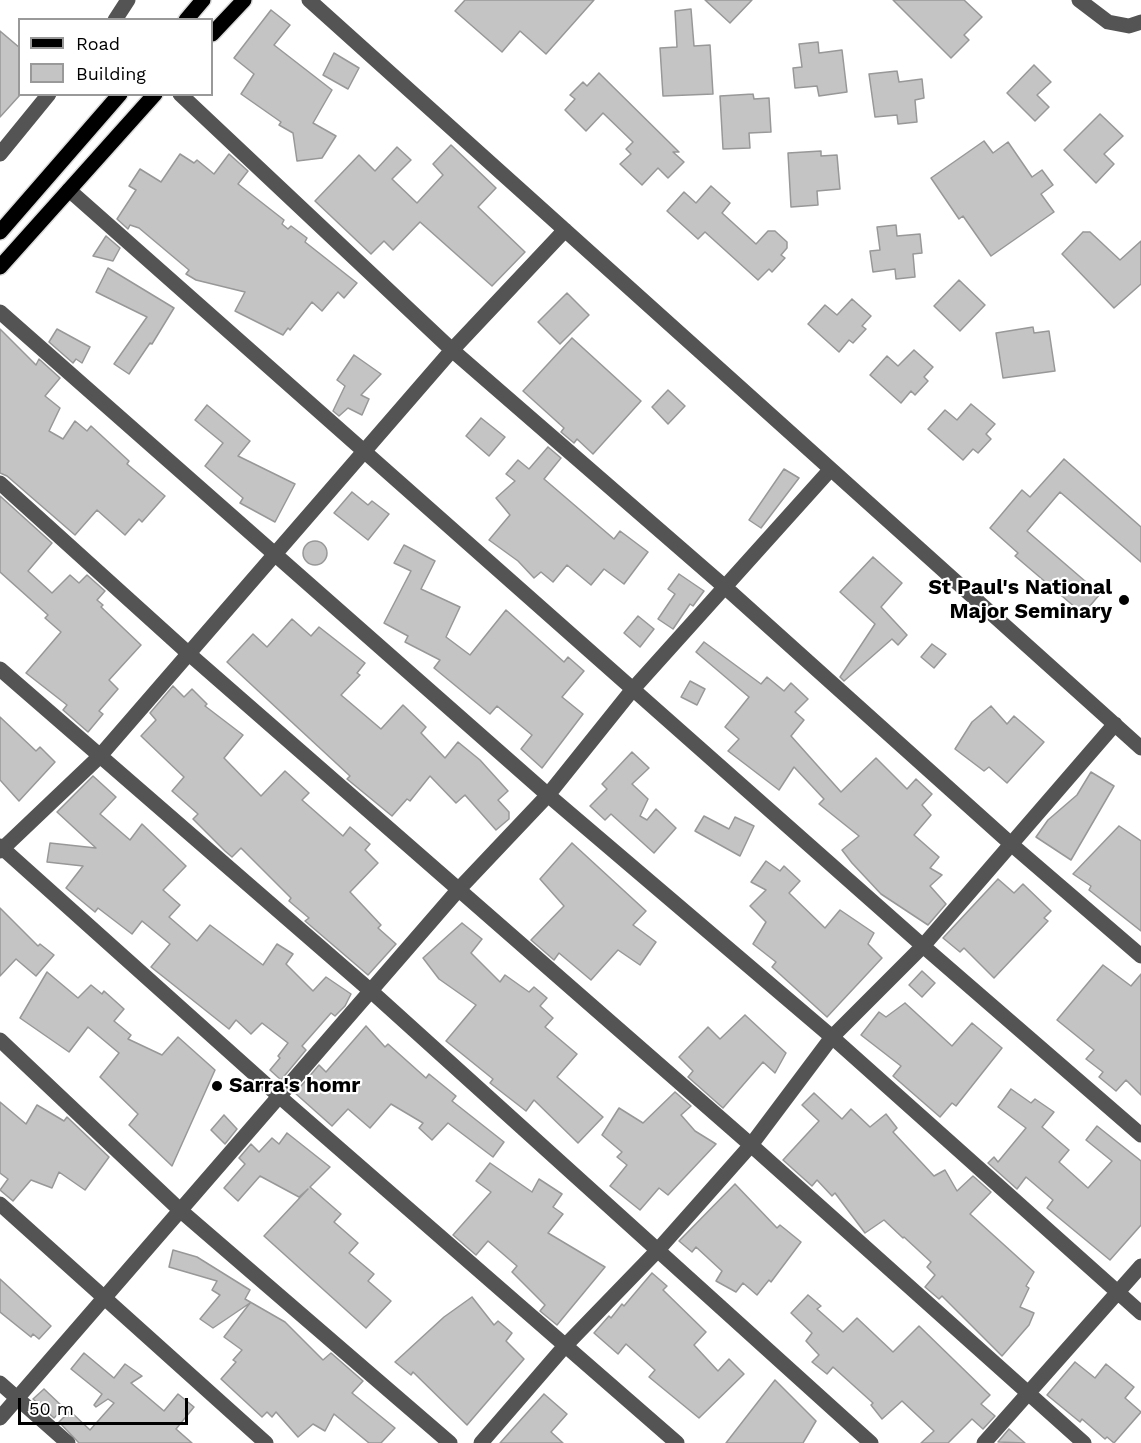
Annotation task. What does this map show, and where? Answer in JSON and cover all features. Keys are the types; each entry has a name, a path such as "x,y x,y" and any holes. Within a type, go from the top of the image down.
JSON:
{"main road":[{"path":"188,18 203,0"},
{"path":"213,33 244,0"},
{"path":"0,232 118,96"},
{"path":"0,267 153,96"}],"street":[{"path":"116,18 128,0"},
{"path":"309,0 1141,748"},
{"path":"1079,0 1108,22 1129,26 1141,22"},
{"path":"0,154 47,96"},
{"path":"182,96 452,350 726,588 1011,844 1141,956"},
{"path":"69,190 1141,1136"},
{"path":"565,230 452,350 273,553 99,757 1,848 564,1347 677,1443"},
{"path":"0,312 548,795 832,1037 1141,1313"},
{"path":"0,1418 459,889 548,795 633,689 830,470"},
{"path":"0,483 188,653 751,1145 1084,1443"},
{"path":"0,669 372,992 871,1443"},
{"path":"481,1443 564,1347 657,1251 751,1145 832,1037 923,946 1115,724"},
{"path":"0,1040 181,1211 450,1443"},
{"path":"0,1204 266,1443"},
{"path":"984,1443 1141,1266"},
{"path":"0,1383 68,1443"}],"building":[{"path":"465,0 594,0 546,54 520,31 502,52 455,11"},
{"path":"705,0 752,0 730,23"},
{"path":"893,0 964,0 982,17 964,35 969,40 951,58"},
{"path":"691,9 694,46 710,45 713,94 663,96 660,48 677,47 675,11"},
{"path":"271,10 290,25 274,45 332,90 313,123 336,136 322,158 297,161 293,133 279,125 281,122 241,94 254,74 234,58"},
{"path":"0,31 18,46 19,96 0,117"},
{"path":"818,42 819,53 842,50 847,92 819,96 817,86 795,88 793,68 802,67 799,44"},
{"path":"334,53 359,68 348,89 323,75"},
{"path":"1034,65 1051,82 1037,95 1049,107 1035,121 1007,93"},
{"path":"897,71 899,82 922,79 924,98 915,100 917,122 898,124 897,115 875,117 869,74"},
{"path":"599,73 679,152 673,152 684,162 668,178 658,168 642,185 620,164 631,154 626,149 633,142 603,113 586,131 565,110 575,99 570,95 583,82 587,86"},
{"path":"753,94 754,99 769,98 771,132 749,133 750,148 723,149 720,96"},
{"path":"1100,114 1123,136 1104,154 1114,164 1096,183 1064,150"},
{"path":"984,141 993,153 1008,142 1032,177 1042,170 1053,185 1041,194 1054,212 991,256 963,216 959,219 931,178"},
{"path":"451,145 496,188 478,207 525,252 492,286 420,222 393,250 384,241 371,254 315,201 359,155 375,171 397,147 411,160 392,179 417,203 443,175 433,164"},
{"path":"821,151 821,156 837,155 840,189 817,191 818,205 791,207 788,153"},
{"path":"180,154 194,163 197,160 214,174 229,154 248,171 238,184 284,220 282,224 288,229 291,226 307,238 305,242 357,283 344,298 338,292 322,311 312,302 290,330 288,328 283,335 235,311 245,292 196,280 186,274 189,270 139,228 130,225 128,229 117,219 136,190 129,186 140,169 161,182"},
{"path":"711,186 730,203 722,213 756,244 768,231 775,231 787,242 787,248 781,255 785,258 772,272 769,269 758,280 705,232 698,239 667,211 684,192 696,203"},
{"path":"896,225 897,236 920,234 922,253 913,254 915,277 896,279 895,269 873,272 870,251 880,250 877,227"},
{"path":"1083,232 1090,232 1120,260 1141,241 1141,284 1114,308 1062,254"},
{"path":"106,236 120,248 113,261 93,256"},
{"path":"108,268 174,308 152,344 150,343 129,374 114,364 147,317 96,292"},
{"path":"959,280 985,305 960,331 934,306"},
{"path":"567,293 589,315 560,344 538,322"},
{"path":"852,299 871,316 862,326 866,329 853,343 849,340 839,352 808,324 825,305 837,315"},
{"path":"1033,327 1034,333 1049,331 1055,371 1003,378 996,333"},
{"path":"0,329 36,365 39,359 60,378 45,396 60,408 49,431 63,439 75,421 87,431 91,426 129,461 127,464 165,496 142,522 139,519 125,535 97,510 75,535 7,476 0,473"},
{"path":"57,329 90,347 82,363 76,359 73,363 49,342"},
{"path":"572,338 641,401 593,454 577,439 574,443 561,432 564,428 523,391"},
{"path":"914,350 933,367 924,377 928,381 915,395 911,391 901,403 870,375 887,356 898,366"},
{"path":"354,355 381,374 361,395 369,399 362,415 348,408 339,416 333,411 345,386 337,380"},
{"path":"668,390 685,406 668,424 652,407"},
{"path":"971,404 995,424 986,434 991,439 978,453 973,449 963,460 928,429 945,410 957,420"},
{"path":"207,405 250,441 238,456 295,484 275,522 240,503 243,498 205,466 223,443 195,420"},
{"path":"481,418 505,437 489,456 466,436"},
{"path":"548,447 561,458 544,479 614,539 620,531 648,552 624,584 604,569 591,585 567,565 553,582 541,572 534,578 518,561 489,540 510,515 496,498 515,481 506,474 518,460 529,469"},
{"path":"1064,459 1141,527 1141,562 1060,492 1027,531 1100,594 1083,614 1015,556 1018,553 990,528 1022,490 1030,497"},
{"path":"784,469 799,478 761,528 749,520"},
{"path":"352,492 368,505 372,501 389,514 368,540 334,513"},
{"path":"0,496 52,543 28,571 52,593 70,575 79,583 87,575 105,591 97,600 103,605 101,607 141,645 109,680 118,689 99,711 103,714 88,732 63,710 67,705 26,673 61,632 45,618 48,615 0,572"},
{"path":"310,541 320,541 327,548 327,558 320,565 310,565 303,558 303,548"},
{"path":"404,545 435,561 421,589 460,607 446,637 470,655 506,610 564,662 568,657 584,671 562,697 583,714 542,768 521,749 532,735 497,706 490,714 434,668 440,660 405,642 408,636 384,623 411,571 394,563"},
{"path":"873,557 902,583 881,607 907,635 898,645 892,639 844,681 840,677 875,624 840,592"},
{"path":"679,574 704,591 693,606 690,604 673,629 658,619 675,594 668,589"},
{"path":"638,616 654,629 640,647 624,633"},
{"path":"292,619 311,636 319,627 365,663 357,673 360,675 341,695 381,729 403,705 426,727 421,733 445,758 458,742 480,760 508,791 498,800 509,812 509,819 496,830 465,795 456,803 430,776 410,801 407,799 392,816 347,779 350,776 227,662 253,634 267,647"},
{"path":"704,642 761,684 767,677 784,691 791,683 808,699 795,712 804,720 791,736 841,792 876,758 907,789 916,779 932,794 922,805 931,815 914,835 939,857 930,868 942,875 930,886 946,904 928,925 881,894 852,863 842,850 859,836 819,804 824,799 794,767 779,790 728,751 739,739 725,727 749,697 696,652"},
{"path":"932,644 946,654 934,668 921,657"},
{"path":"690,681 705,689 697,705 681,697"},
{"path":"173,686 184,697 192,689 207,704 205,706 243,735 224,758 261,796 285,771 309,793 302,800 343,836 350,827 370,844 365,850 378,863 350,892 381,925 378,928 396,944 368,975 305,921 309,918 289,901 291,898 241,848 232,857 225,851 193,819 198,814 172,791 184,777 141,736 156,720 150,713"},
{"path":"991,706 1007,724 1014,716 1044,742 1007,783 989,767 984,771 955,749 972,722"},
{"path":"0,717 36,751 40,747 55,762 19,801 0,780"},
{"path":"632,752 649,768 632,784 648,799 640,816 647,820 656,809 676,828 654,853 611,814 605,820 590,806 607,789 602,784"},
{"path":"1091,772 1114,786 1071,860 1036,837 1048,820 1077,795"},
{"path":"93,776 116,797 100,814 130,840 142,824 186,866 163,890 180,905 169,917 197,941 210,925 263,965 277,944 293,954 286,964 313,991 326,977 351,994 345,1006 335,1016 331,1013 302,1046 306,1050 281,1080 270,1070 288,1043 262,1023 251,1034 236,1020 229,1029 151,967 170,944 142,921 132,934 98,908 95,912 66,888 83,866 47,862 50,843 96,848 57,812"},
{"path":"704,816 729,829 735,817 754,826 740,856 695,831"},
{"path":"1119,826 1141,841 1141,931 1089,890 1091,886 1073,874"},
{"path":"572,843 646,911 633,925 656,942 640,965 618,950 591,980 559,953 554,960 531,940 564,906 540,879"},
{"path":"766,861 780,871 784,866 800,881 789,893 825,928 840,910 874,933 868,944 882,958 827,1017 772,967 776,962 753,944 766,922 750,906 766,890 751,882"},
{"path":"998,879 1014,893 1023,884 1051,911 1044,918 1048,921 994,978 964,948 960,952 943,938"},
{"path":"0,908 38,946 40,944 54,955 36,976 16,959 0,976"},
{"path":"462,923 482,939 471,953 500,982 505,975 529,992 534,987 547,998 540,1006 553,1018 545,1027 577,1054 557,1077 603,1117 578,1143 534,1100 526,1111 490,1083 493,1079 446,1041 476,1005 439,979 423,958"},
{"path":"1103,965 1131,986 1141,974 1141,1095 1126,1080 1116,1091 1099,1077 1103,1072 1086,1059 1094,1050 1057,1020"},
{"path":"922,971 935,983 922,997 909,985"},
{"path":"47,972 78,998 91,985 102,994 104,991 124,1009 114,1021 131,1035 128,1039 162,1055 178,1037 215,1070 172,1166 129,1125 138,1114 100,1077 119,1053 88,1027 69,1052 20,1018"},
{"path":"905,1003 952,1046 972,1023 1002,1048 956,1106 952,1103 940,1117 893,1076 901,1066 861,1035 879,1012 886,1017"},
{"path":"745,1015 786,1053 775,1073 763,1062 723,1108 688,1077 693,1071 679,1057 708,1027 720,1039"},
{"path":"366,1026 385,1047 388,1044 426,1078 429,1074 456,1096 452,1101 504,1142 493,1157 448,1123 432,1140 419,1128 423,1123 391,1104 370,1128 348,1109 332,1126 295,1093 319,1065 326,1072"},
{"path":"1011,1089 1031,1103 1035,1099 1054,1112 1042,1127 1069,1150 1059,1162 1088,1188 1112,1161 1086,1140 1097,1126 1141,1161 1141,1225 1110,1260 1047,1208 1053,1200 1026,1177 1017,1189 988,1163 994,1157 998,1162 1026,1128 998,1107"},
{"path":"675,1092 691,1106 681,1115 695,1131 716,1144 668,1195 659,1188 640,1210 610,1186 627,1165 617,1157 622,1152 602,1135 619,1108 643,1123"},
{"path":"814,1093 842,1119 851,1109 870,1127 886,1114 897,1128 893,1132 934,1176 945,1170 957,1191 973,1176 991,1192 970,1214 1034,1272 1026,1286 1029,1288 1020,1307 1034,1313 1029,1325 1002,1356 942,1296 939,1299 925,1287 935,1275 927,1267 931,1262 904,1237 884,1220 865,1233 835,1193 832,1196 817,1180 812,1186 783,1160 819,1121 802,1105"},
{"path":"0,1102 26,1124 37,1105 64,1121 67,1117 109,1157 85,1190 59,1172 52,1188 31,1180 13,1201 0,1190 8,1179 0,1173"},
{"path":"224,1115 237,1129 225,1144 211,1130"},
{"path":"287,1133 330,1167 310,1187 341,1214 334,1222 358,1243 349,1253 374,1274 368,1281 391,1301 366,1328 264,1236 308,1189 299,1197 260,1176 238,1201 224,1188 245,1164 239,1158 251,1144 259,1152 272,1138 279,1144"},
{"path":"490,1163 532,1192 539,1179 562,1194 553,1207 563,1214 548,1233 605,1267 557,1325 540,1311 545,1305 512,1272 517,1266 488,1241 476,1255 453,1235 491,1192 476,1181"},
{"path":"735,1184 777,1228 780,1225 801,1242 771,1282 769,1280 757,1295 743,1283 736,1292 716,1281 722,1271 696,1247 692,1252 679,1241"},
{"path":"173,1250 197,1257 250,1290 245,1299 285,1322 323,1360 331,1353 363,1381 352,1393 395,1428 381,1443 369,1443 334,1414 325,1431 313,1424 298,1437 276,1412 272,1417 267,1412 262,1417 221,1379 236,1362 233,1360 242,1350 224,1337 250,1303 213,1328 200,1319 220,1295 212,1290 217,1281 169,1267"},
{"path":"652,1273 667,1286 663,1290 706,1332 694,1345 718,1371 729,1359 744,1374 699,1418 649,1377 655,1370 626,1344 618,1354 594,1333 609,1316 611,1318 622,1304 624,1306"},
{"path":"0,1279 51,1326 39,1339 33,1334 31,1337 0,1312"},
{"path":"808,1295 821,1306 817,1309 843,1332 857,1318 893,1352 919,1326 990,1395 981,1404 995,1416 983,1429 972,1419 948,1443 921,1443 934,1431 902,1401 882,1419 871,1405 873,1403 833,1367 827,1374 812,1362 819,1355 806,1341 812,1333 791,1313"},
{"path":"472,1297 494,1325 498,1321 512,1333 506,1341 524,1359 467,1425 413,1372 411,1375 395,1362 444,1317"},
{"path":"84,1353 114,1378 125,1364 142,1376 131,1383 164,1411 178,1394 194,1407 176,1429 192,1443 79,1443 59,1422 70,1411 90,1430 114,1403 108,1399 96,1407 94,1405 102,1394 71,1369"},
{"path":"1075,1362 1095,1378 1106,1364 1134,1387 1125,1398 1141,1412 1114,1443 1107,1437 1105,1439 1082,1419 1080,1422 1047,1395"},
{"path":"775,1380 816,1421 803,1443 726,1443"},
{"path":"44,1389 64,1408 54,1418 33,1399"},
{"path":"544,1394 567,1414 551,1432 563,1443 500,1443"},
{"path":"1009,1429 1025,1443 998,1442"}],"place":[{"name":"St Paul's National Major Seminary","path":"1124,600"},
{"name":"Sarra's homr","path":"217,1086"}]}
